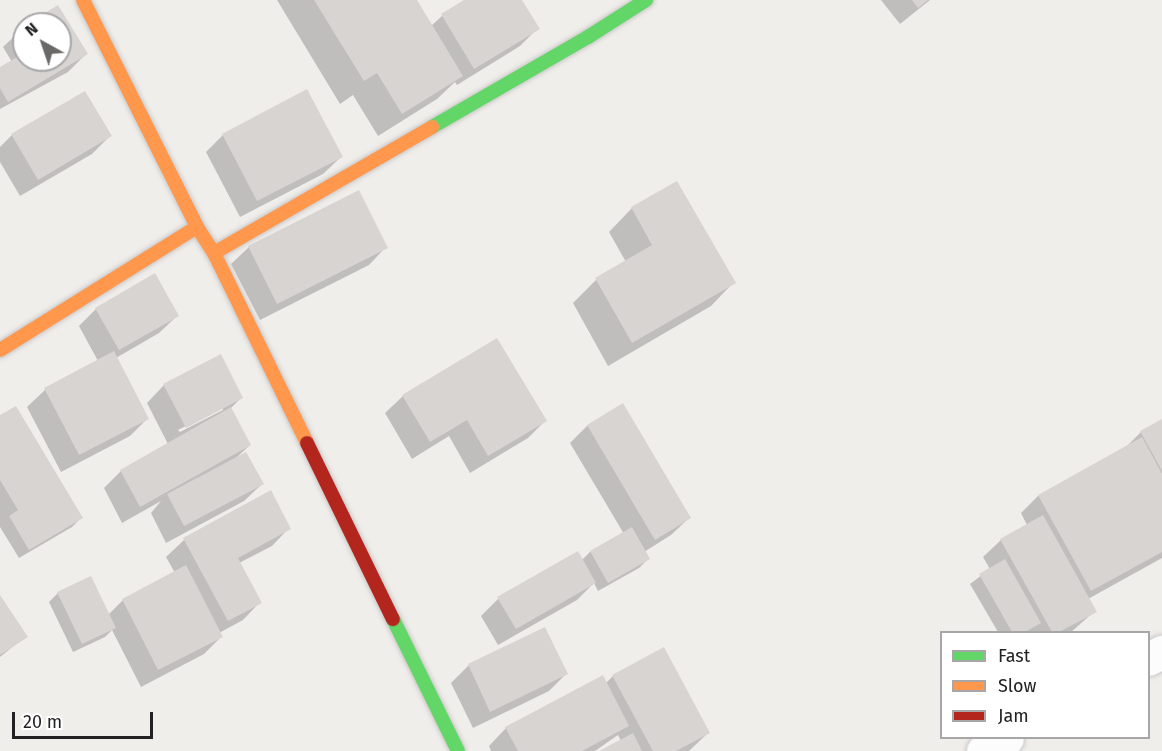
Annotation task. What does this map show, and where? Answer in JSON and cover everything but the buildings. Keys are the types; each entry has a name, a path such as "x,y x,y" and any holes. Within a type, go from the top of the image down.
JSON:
{"street":[{"path":"83,0 197,227 214,253 458,751"},
{"path":"214,253 588,38 646,0"},
{"path":"0,350 197,227"},
{"path":"983,751 1005,739"}],"traffic: fast":[{"path":"432,127 588,37 646,0"},
{"path":"393,619 458,751"}],"traffic: slow":[{"path":"83,0 197,227 214,253 307,443"},
{"path":"214,253 432,127"},
{"path":"0,350 197,227"}],"traffic: jam":[{"path":"307,443 393,619"}]}
